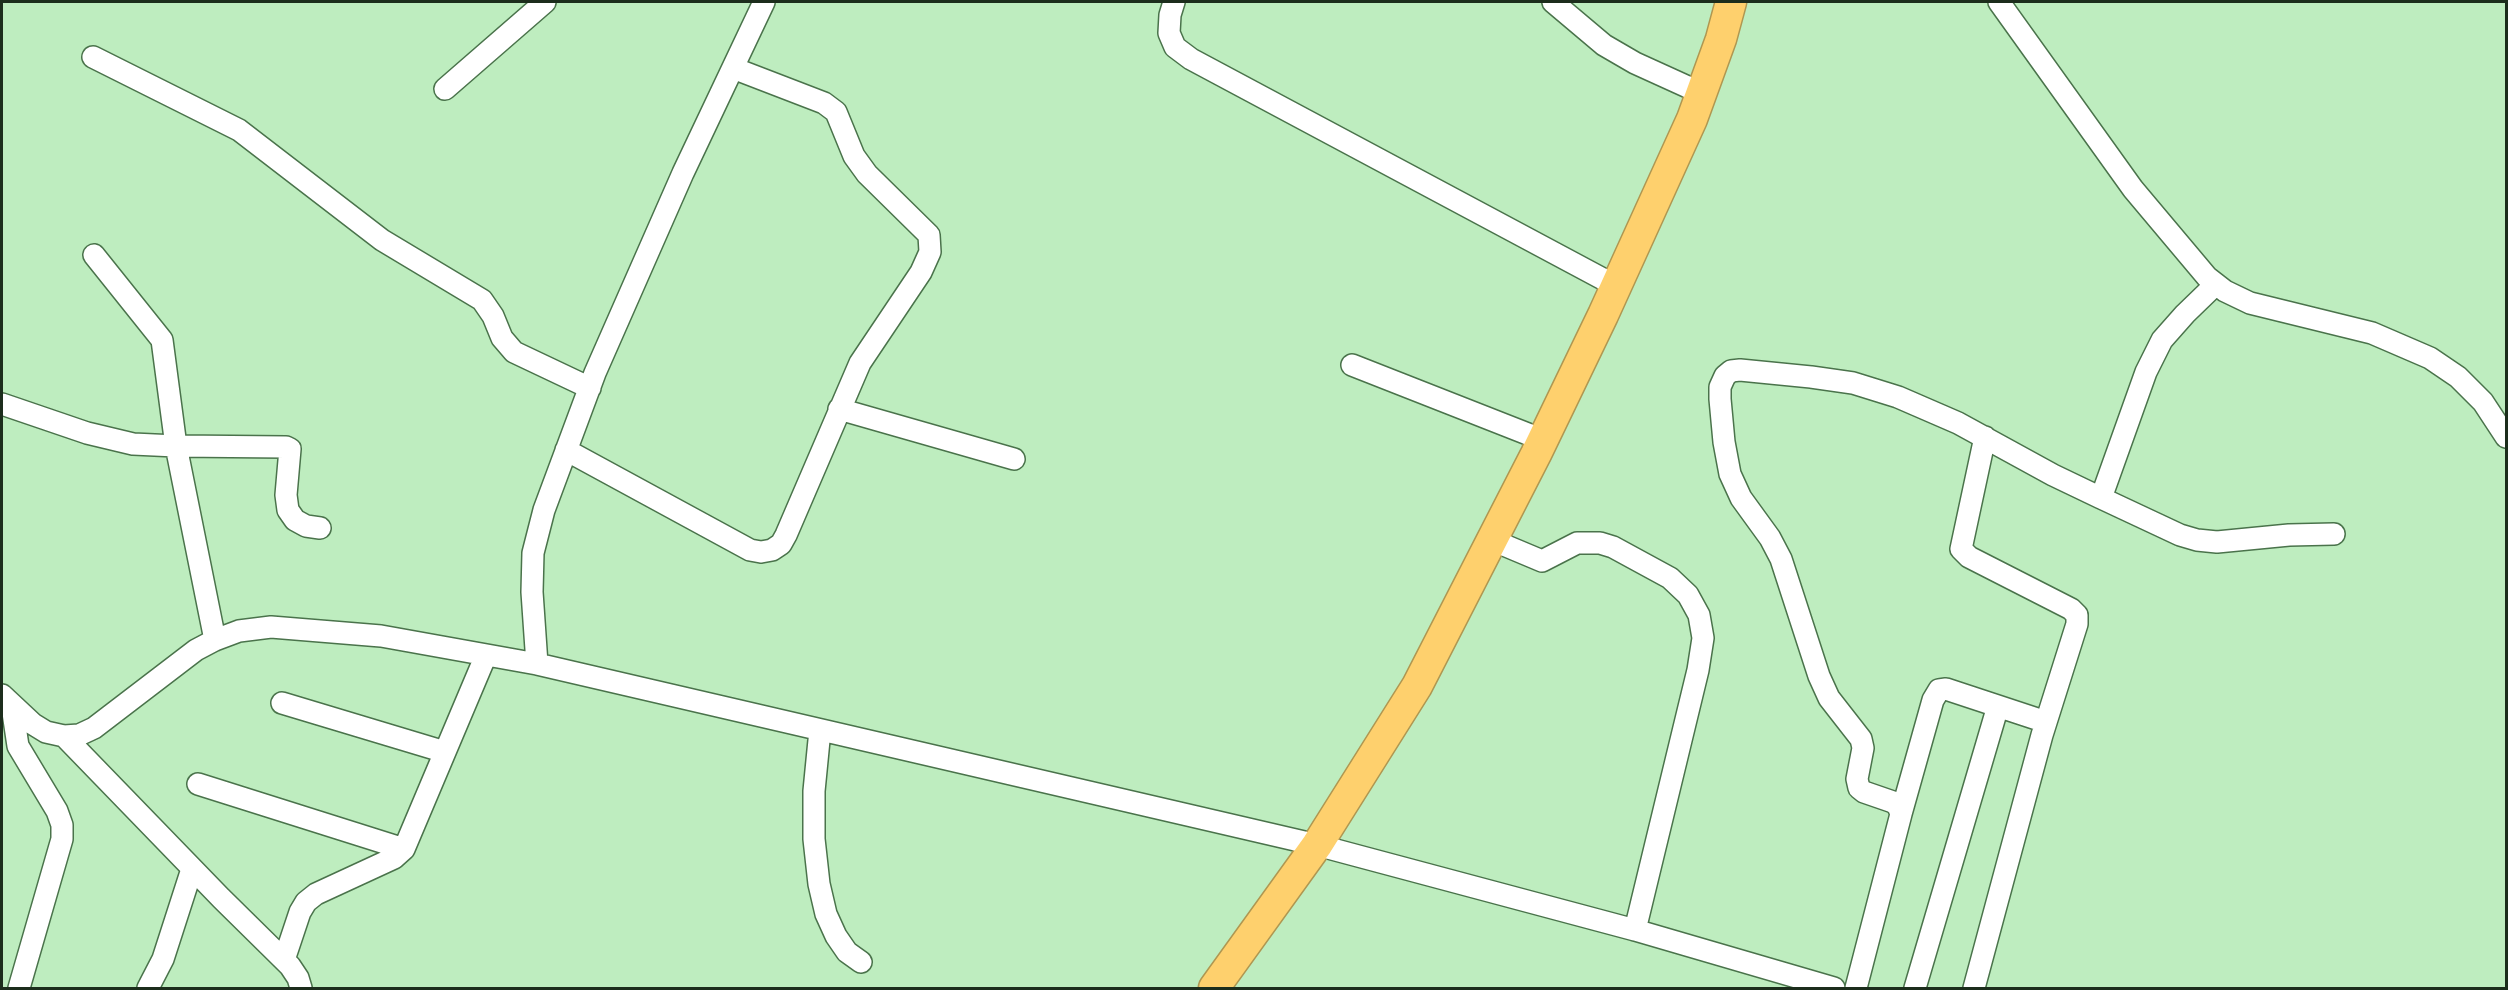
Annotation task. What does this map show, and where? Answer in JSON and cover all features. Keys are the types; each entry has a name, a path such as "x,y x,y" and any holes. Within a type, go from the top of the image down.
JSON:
{"highway":[{"path":"1214,988 1317,845 1417,686 1543,440 1616,286 1701,93 1721,39 1731,2"}],"street":[{"path":"445,89 545,2"},
{"path":"537,664 532,591 533,553 544,510 590,388 683,173 764,2"},
{"path":"1174,2 1170,15 1169,33 1175,47 1191,59 1616,286"},
{"path":"1553,2 1604,45 1635,63 1701,93"},
{"path":"1999,2 2133,189 2188,257 2217,284 2250,303 2372,333 2430,358 2458,377 2483,402 2506,437"},
{"path":"93,57 239,130 382,240 482,300 493,316 502,338 514,352 590,388"},
{"path":"566,450 750,550 761,552 772,550 781,544 786,535 860,363 921,272 930,252 929,235 867,174 854,156 836,112 824,103 733,68"},
{"path":"94,255 162,340 176,446 215,639"},
{"path":"2101,498 2146,372 2162,340 2185,314 2217,284"},
{"path":"1352,365 1543,440"},
{"path":"1900,814 1898,806 1893,802 1859,788 1857,779 1863,748 1861,739 1829,698 1819,676 1781,559 1770,538 1741,498 1731,474 1724,442 1720,387 1725,376 1731,371 1740,370 1853,383 1898,397 1958,423 2053,475 2101,498 2180,535 2197,540 2217,542 2289,535 2334,534"},
{"path":"2,404 87,433 132,444 286,447 290,449 286,495 288,510 295,520 306,526 320,528"},
{"path":"839,409 1014,459"},
{"path":"1974,988 2046,722 2076,632 2077,615 2071,609 1969,557 1960,549 1985,437"},
{"path":"1492,540 1542,561 1577,543 1600,543 1613,547 1670,578 1688,594 1699,615 1703,638 1698,670 1635,930"},
{"path":"7,701 33,724 46,732 64,736 79,735 94,728 196,650 215,639 239,631 271,627 381,636 537,664 1317,845 1635,930 1834,988"},
{"path":"284,960 300,912 306,902 316,894 394,858 404,849 486,655"},
{"path":"1856,988 1900,814 1936,693 1946,689 2046,722"},
{"path":"7,701 18,746 57,812 62,825 62,839 19,988"},
{"path":"282,703 445,752"},
{"path":"1915,988 1998,706"},
{"path":"820,729 814,791 814,839 819,884 826,914 836,936 847,952 861,962"},
{"path":"64,736 192,869 284,960 298,978 301,988"},
{"path":"198,784 404,849"},
{"path":"148,988 163,959 192,869"}]}
